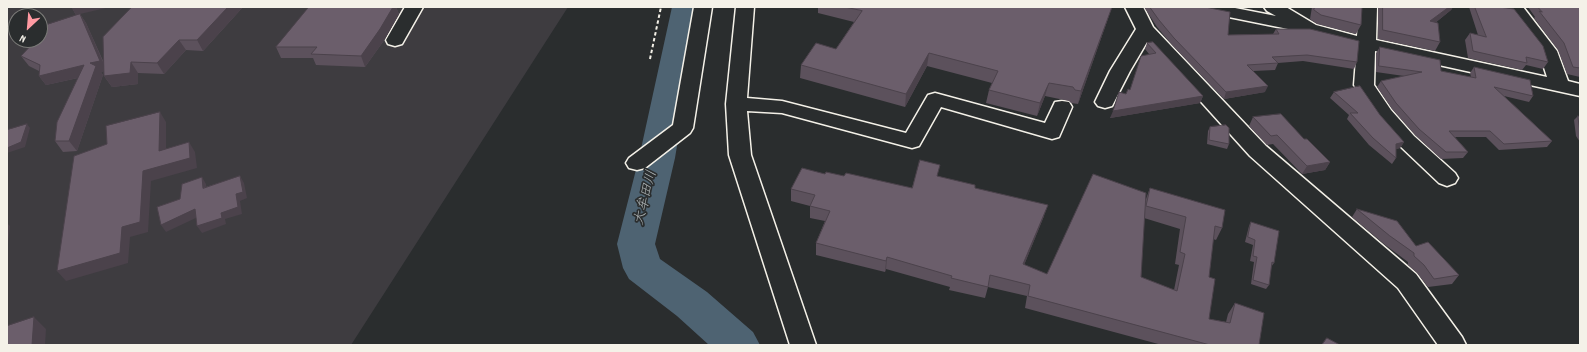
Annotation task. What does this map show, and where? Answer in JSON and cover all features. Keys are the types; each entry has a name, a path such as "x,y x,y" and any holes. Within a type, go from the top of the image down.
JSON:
{"street":[{"path":"395,40 414,7"},
{"path":"637,163 683,128 703,7"},
{"path":"745,7 736,104 740,154 803,345"},
{"path":"1134,7 1145,29 1258,151 1407,281 1453,345"},
{"path":"1204,7 1310,29 1365,43 1580,90"},
{"path":"1273,7 1310,29"},
{"path":"1368,7 1364,85 1384,114 1407,141 1446,178"},
{"path":"1514,7 1548,50 1560,85"},
{"path":"1105,102 1120,70 1145,29"},
{"path":"736,104 782,107 912,141 935,99 1052,132 1062,107"}],"path":[{"path":"650,59 661,7"}],"shaded area":[{"path":"7,7 568,7 351,345 7,345"}],"building":[{"path":"132,7 228,7 197,40 179,40 157,63 131,62 130,73 104,76 103,37"},
{"path":"309,7 393,7 361,56 311,54 317,47 276,47"},
{"path":"845,7 1112,7 1081,91 1075,90 1073,87 1049,83 1040,103 989,90 998,71 929,53 906,94 801,65 816,43 836,49 862,11"},
{"path":"1150,7 1205,7 1230,12 1228,35 1279,34 1276,29 1310,29 1359,41 1357,62 1307,55 1272,57 1278,63 1247,65 1268,86 1226,92 1174,38"},
{"path":"1315,7 1362,7 1361,25 1321,15 1314,10"},
{"path":"1383,7 1449,7 1430,21 1438,23 1440,42 1383,30"},
{"path":"1475,7 1499,7 1514,9 1543,46 1548,62 1526,57 1527,63 1473,51 1470,33 1486,37"},
{"path":"1538,7 1580,7 1580,68 1573,67 1564,43 1539,11 1542,12"},
{"path":"80,14 100,61 90,63 96,66 69,141 55,141 57,122 84,65 39,76 40,65 21,56 28,48 48,48 48,24"},
{"path":"1153,42 1203,96 1113,111 1119,92 1126,94 1128,89 1130,90 1141,56 1156,53 1147,43"},
{"path":"1380,47 1440,60 1441,71 1476,78 1474,67 1530,80 1533,96 1494,87 1552,141 1504,144 1490,131 1449,131 1468,152 1446,152 1419,129 1396,103 1381,81 1422,72 1379,66"},
{"path":"1360,86 1380,115 1404,142 1396,144 1396,158 1373,138 1350,113 1358,113 1334,92"},
{"path":"160,112 159,151 189,142 190,158 143,171 140,222 122,227 120,253 57,271 74,156 107,144 106,126"},
{"path":"1281,114 1304,139 1307,139 1330,162 1307,166 1277,135 1271,136 1253,117"},
{"path":"1578,116 1580,117 1580,131"},
{"path":"27,124 21,142 7,148 7,130"},
{"path":"1226,125 1229,128 1229,144 1209,140 1210,127"},
{"path":"920,160 940,165 937,176 975,185 975,188 1048,205 1023,264 1047,274 1093,174 1146,193 1141,277 1177,291 1185,254 1180,252 1186,217 1146,206 1150,188 1225,210 1222,228 1215,226 1209,277 1215,279 1209,319 1230,323 1235,303 1264,313 1259,345 1210,345 1028,296 1030,285 990,275 988,287 951,278 952,276 887,257 886,261 816,243 830,211 810,206 815,195 791,189 802,168 825,174 826,172 844,176 846,173 912,188"},
{"path":"240,176 243,192 236,194 238,207 221,213 222,218 197,226 195,209 161,225 157,207 180,199 182,184 202,177 203,188"},
{"path":"1357,209 1397,221 1416,246 1428,242 1459,275 1434,279 1424,265 1414,256 1414,253 1390,236"},
{"path":"1251,222 1279,231 1274,263 1272,262 1269,285 1253,280 1257,257 1253,256 1255,240 1248,237"},
{"path":"34,317 32,345 7,345 7,326"},
{"path":"1327,338 1340,345 1322,345"}],"waterway":[{"name":"大牟田川","path":"686,7 657,158 636,244 643,268 692,304 738,345"}]}
